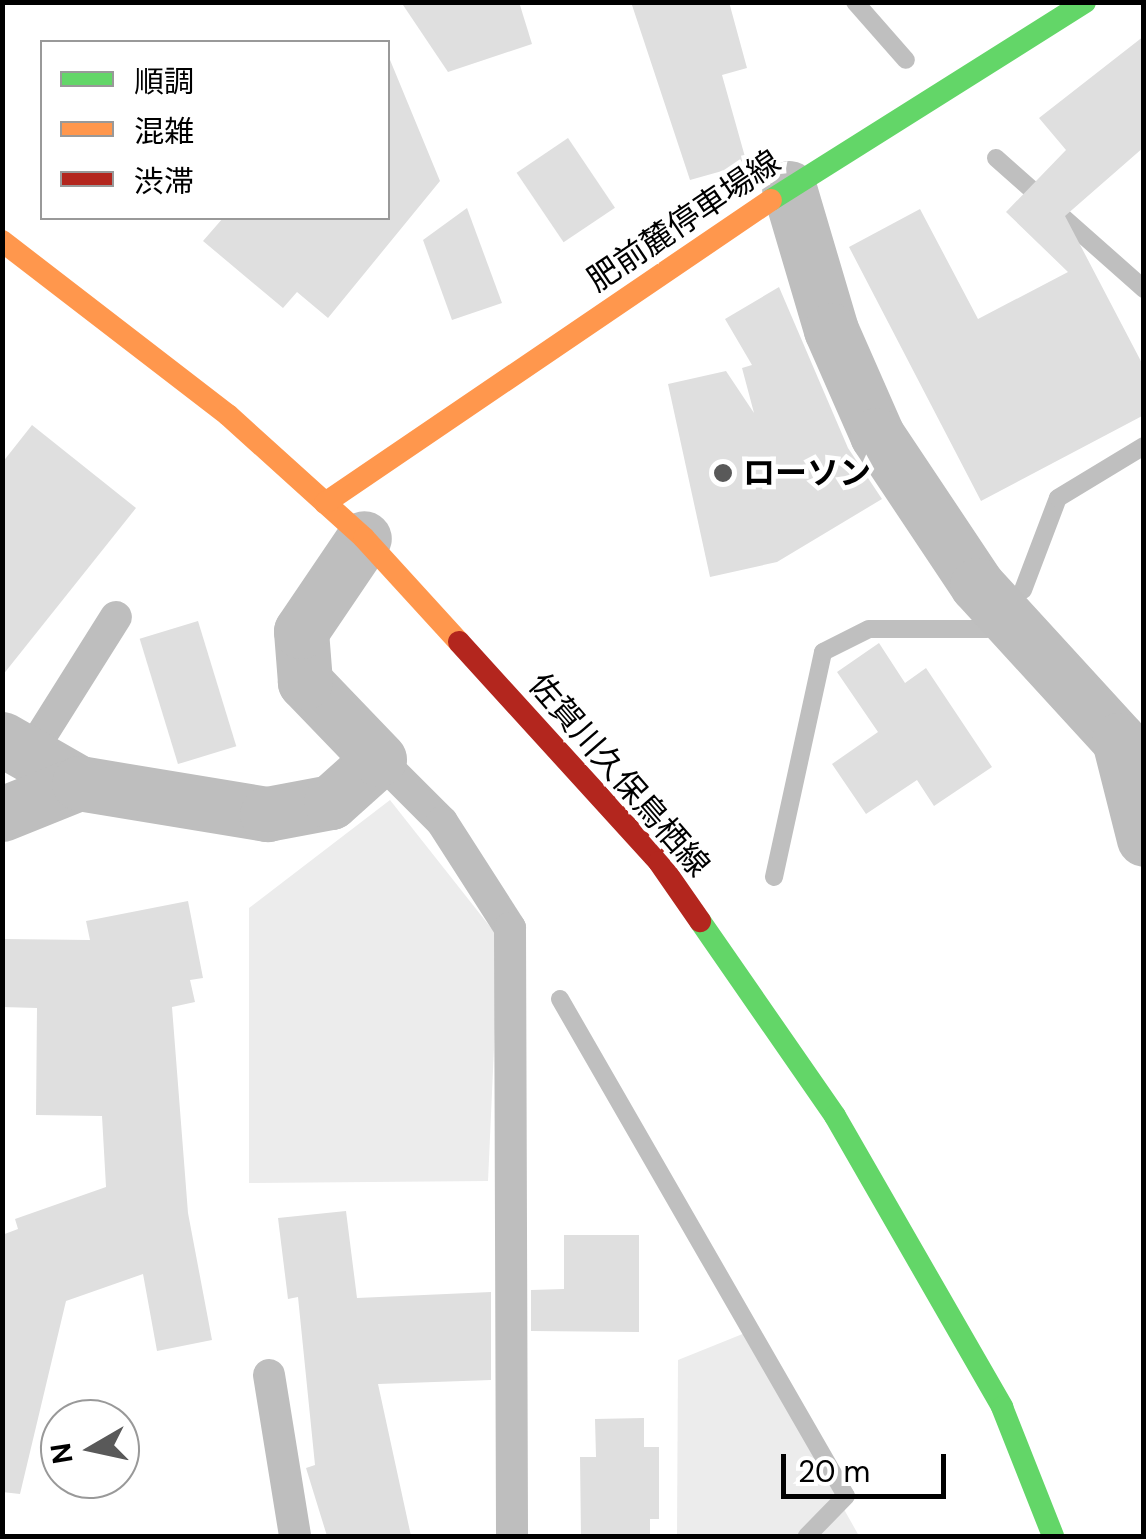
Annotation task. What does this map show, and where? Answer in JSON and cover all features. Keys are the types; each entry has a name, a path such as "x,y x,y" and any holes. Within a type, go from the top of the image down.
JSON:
{"main road":[{"name":"肥前麓停車場線","path":"344,521 790,188 1086,2"},
{"name":"佐賀川久保鳥栖線","path":"2,241 344,521 659,862 802,1068 1002,1407 1053,1536"}],"street":[{"path":"790,188 830,330 877,434 976,585 1119,740 1144,839"},
{"path":"16,747 79,782 267,814 332,802 378,759 305,682 301,631 344,521"},
{"path":"2,814 79,782"}],"lane":[{"path":"16,747 116,616"},
{"path":"378,759 442,822 510,928 512,1536"},
{"path":"269,1374 295,1536"}],"shaded area":[{"path":"390,800 499,938 488,1181 249,1183 249,908"},
{"path":"745,1333 859,1536 677,1536 678,1360"}],"building":[{"path":"401,2 519,2 532,44 448,72"},
{"path":"631,2 729,2 747,68 722,75 747,164 690,180"},
{"path":"1144,36 1144,147 1065,216 1144,367 1144,415 981,501 849,247 920,209 978,319 1068,272 1006,212 1066,150 1039,118"},
{"path":"390,60 440,181 328,318 297,292 283,308 203,241 221,220 390,220"},
{"path":"568,138 615,208 564,242 517,173"},
{"path":"467,208 502,303 452,320 423,240"},
{"path":"779,287 848,448 882,499 777,562 710,577 668,384 726,371 754,413 742,368 752,365 725,319"},
{"path":"32,425 136,508 2,676 2,463"},
{"path":"198,621 236,746 178,764 140,639"},
{"path":"879,643 905,683 926,668 992,767 934,806 917,780 866,814 832,764 878,732 837,672"},
{"path":"188,901 203,978 190,980 195,1002 172,1007 188,1213 212,1340 157,1351 143,1274 66,1301 20,1494 2,1492 2,1235 18,1229 15,1219 106,1187 102,1116 36,1115 37,1008 2,1007 2,939 90,940 86,921"},
{"path":"346,1211 357,1298 491,1292 491,1380 378,1384 411,1536 327,1536 306,1468 315,1465 298,1297 288,1299 278,1218"},
{"path":"564,1235 639,1235 639,1332 531,1331 531,1290 564,1289"},
{"path":"644,1418 644,1447 659,1447 659,1519 650,1519 650,1536 581,1536 580,1457 596,1457 595,1419"}],"waterway":[{"path":"855,2 906,60"},
{"path":"996,158 1144,289"},
{"path":"1023,590 1058,498 1144,446"},
{"path":"774,877 823,652 869,629 987,629"},
{"path":"560,999 846,1496 807,1536"}],"traffic: fast":[{"path":"771,200 1085,2"},
{"path":"700,921 835,1116 1002,1407 1053,1536"}],"traffic: slow":[{"path":"325,503 771,200"},
{"path":"2,241 228,415 364,538 459,642"}],"traffic: jam":[{"path":"459,642 659,862 700,921"}],"place":[{"name":"ローソン","path":"723,473"}]}
